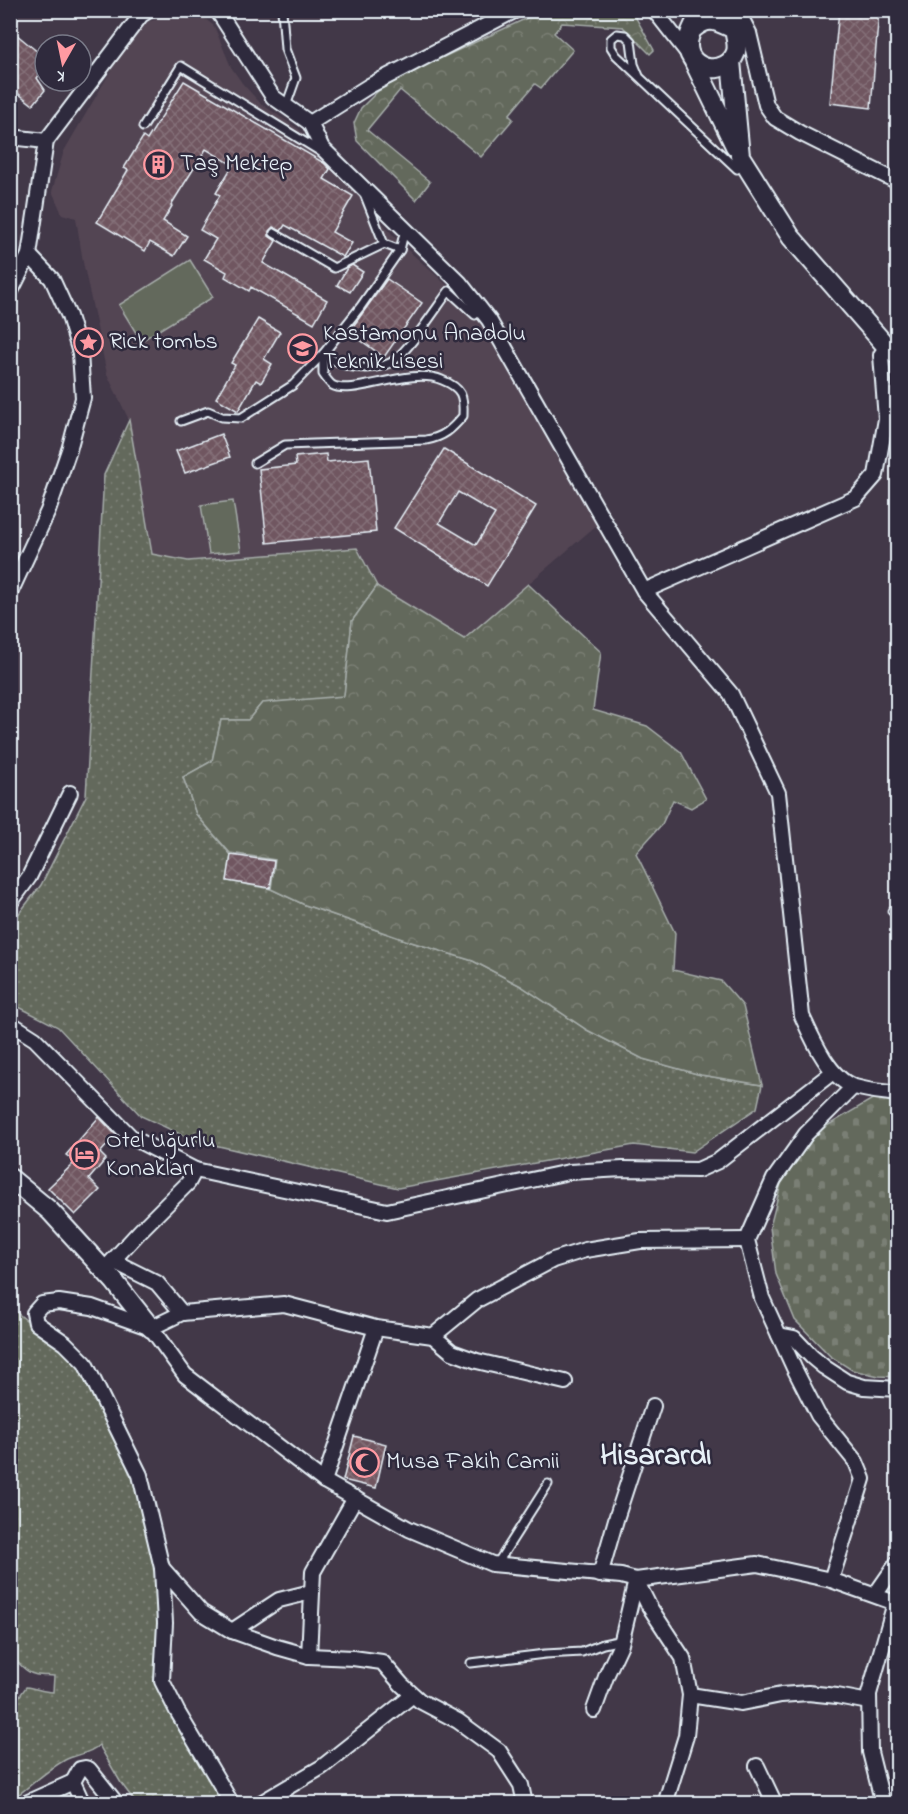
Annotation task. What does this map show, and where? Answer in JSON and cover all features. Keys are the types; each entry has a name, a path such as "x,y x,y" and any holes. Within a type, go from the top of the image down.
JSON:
{"main road":[{"path":"701,10 691,33 688,51 740,156 792,237 892,351"},
{"path":"694,28 700,23 735,17 737,43 736,52 731,61 720,68 706,68 694,62"},
{"path":"731,61 740,156"},
{"path":"10,1178 50,1211 108,1265 151,1328"}],"street":[{"path":"10,293 29,255 46,141 141,15 149,10"},
{"path":"217,10 273,97 310,123 322,148 460,283 489,320 644,591 731,694 778,793 802,1016 815,1045 833,1072 853,1087 897,1094"},
{"path":"310,123 369,86 516,10"},
{"path":"654,10 694,62"},
{"path":"735,17 749,33 766,105 775,118 897,182"},
{"path":"10,136 46,141"},
{"path":"10,593 48,511 69,450 83,398 80,353 69,316 52,279 29,255"},
{"path":"644,591 856,498 876,476 886,419 880,355 892,351"},
{"path":"10,903 29,877 70,793"},
{"path":"10,1023 35,1039 131,1137 195,1170 387,1210 569,1172 623,1169 698,1170 718,1161 833,1072"},
{"path":"831,1580 863,1479 856,1462 818,1415 778,1335 762,1298 747,1240 774,1179 806,1134 853,1087"},
{"path":"182,1313 157,1283 108,1265 188,1183 195,1170"},
{"path":"434,1336 477,1300 553,1260 585,1250 640,1241 747,1240"},
{"path":"232,1803 177,1711 162,1681 165,1623 162,1568 140,1475 86,1364 65,1343 36,1323 34,1313 42,1304 59,1302 92,1306 151,1328 185,1376 324,1481 409,1529 496,1564 621,1576 636,1580 757,1564 831,1580 896,1604 869,1694 870,1752 883,1803"},
{"path":"151,1328 182,1313 284,1304 376,1328 434,1336 452,1352 477,1361 565,1382"},
{"path":"324,1481 376,1328"},
{"path":"778,1335 794,1338 812,1357 847,1382 864,1387 897,1389"},
{"path":"600,1575 653,1406"},
{"path":"309,1656 313,1572 355,1498"},
{"path":"874,1595 897,1562"},
{"path":"162,1568 201,1612 232,1631 309,1656 382,1662 420,1701 458,1721 499,1750 521,1785 525,1803"},
{"path":"594,1710 622,1640 636,1580"},
{"path":"636,1580 683,1658 690,1695 686,1736 665,1803"},
{"path":"232,1631 279,1600 311,1592"},
{"path":"690,1695 741,1703 781,1695 808,1693 869,1702"},
{"path":"259,1803 321,1767 413,1695"},
{"path":"757,1766 775,1803"},
{"path":"24,1803 42,1800 73,1782 80,1769 85,1768 89,1769 117,1803"},
{"path":"73,1782 83,1803"}],"lane":[{"path":"282,10 285,50 296,78 286,106"},
{"path":"639,76 634,63 632,41 625,35 617,34 611,39 611,47 616,55 737,169 740,156"},
{"path":"142,127 181,66 327,156 367,198 384,244"},
{"path":"180,421 208,411 222,417 241,418 293,385 323,354 361,306 400,250 405,229"},
{"path":"274,233 334,268 384,244 400,250"},
{"path":"323,354 339,363 355,367 373,368 390,363 403,352 448,291 475,315"},
{"path":"255,463 285,445 434,439 450,431 463,416 464,398 452,384 435,376 416,375 345,388 332,385 323,374 323,354"},
{"path":"496,1564 548,1484"},
{"path":"471,1663 582,1652 622,1640"}],"shaded area":[{"name":"Kastamonu Anadolu Teknik Lisesi","path":"184,11 195,13 214,26 231,67 261,104 299,129 401,244 488,322 598,524 464,639 377,586 357,548 188,561 152,554 129,420 107,374 76,218 62,214 52,191 64,151 133,33 147,22"}],"green space":[{"path":"542,11 632,11 654,50 650,54 623,27 562,23 554,33 573,50 541,88 535,84 509,115 513,119 481,157 400,90 367,130 430,182 416,200 357,141 354,123 361,108 378,91 405,75"},
{"path":"190,260 213,297 141,341 119,305"},
{"path":"129,420 152,554 188,561 357,548 377,586 352,621 344,697 262,703 248,720 221,720 212,761 183,777 196,814 231,855 227,881 271,889 305,905 473,961 521,986 587,1030 643,1059 701,1075 762,1085 757,1108 692,1152 634,1145 398,1188 193,1140 141,1116 58,1027 11,1003 10,925 41,885 86,796 104,475"},
{"path":"233,501 241,551 209,554 201,505"},
{"path":"528,584 601,652 593,710 647,726 681,752 706,799 691,808 673,800 662,824 636,853 675,933 673,970 721,981 743,1006 762,1085 701,1075 643,1059 587,1030 521,986 473,961 305,905 271,889 275,860 230,853 196,814 183,777 212,761 221,720 248,720 262,703 344,696 352,621 377,586 464,639"},
{"path":"874,1098 897,1102 897,1377 852,1370 830,1356 795,1320 776,1274 770,1227 781,1184 808,1143 825,1127"},
{"path":"11,1308 71,1356 112,1413 130,1454 139,1505 154,1552 161,1597 161,1667 226,1803 136,1803 121,1783 99,1745 58,1764 11,1800 11,1713 16,1709 16,1701 26,1687 53,1692 54,1676 32,1674 11,1657"}],"building":[{"path":"839,10 879,10 871,108 830,103"},
{"path":"16,34 33,48 33,93 43,93 33,105 10,87 10,40"},
{"path":"184,81 324,163 330,169 324,179 353,196 332,232 352,243 343,257 285,225 281,231 273,227 269,231 269,236 276,241 263,263 327,300 314,323 251,287 249,291 225,277 227,272 204,259 216,239 200,230 220,195 216,193 233,165 206,149 163,221 187,236 174,256 150,242 145,251 97,222 128,170 124,168 143,137 147,140"},
{"path":"352,265 363,272 350,292 337,285 347,268"},
{"path":"387,279 422,303 384,357 349,332"},
{"path":"258,319 280,332 264,359 272,364 261,383 256,380 238,411 216,398 235,365 231,363"},
{"path":"221,434 230,457 185,473 176,451"},
{"path":"444,449 536,506 487,586 394,528","holes":["458,492 495,514 476,545 439,523"]},
{"path":"326,454 327,462 369,458 376,532 267,543 259,469 296,465 295,457"},
{"path":"231,855 274,861 270,888 227,881"},
{"path":"99,1117 116,1135 100,1153 106,1159 89,1179 100,1190 75,1215 48,1188 75,1162 66,1155"},
{"name":"Musa Fakih Camii","path":"354,1436 386,1444 376,1488 343,1480"}],"place":[{"name":"Taş Mektep","path":"159,164"},
{"name":"Rick tombs","path":"88,342"},
{"name":"Kastamonu Anadolu Teknik Lisesi","path":"302,348"},
{"name":"Otel Uğurlu Konakları","path":"85,1155"},
{"name":"Musa Fakih Camii","path":"365,1462"}],"district":[{"name":"Hisarardı","path":"656,1457"}]}
